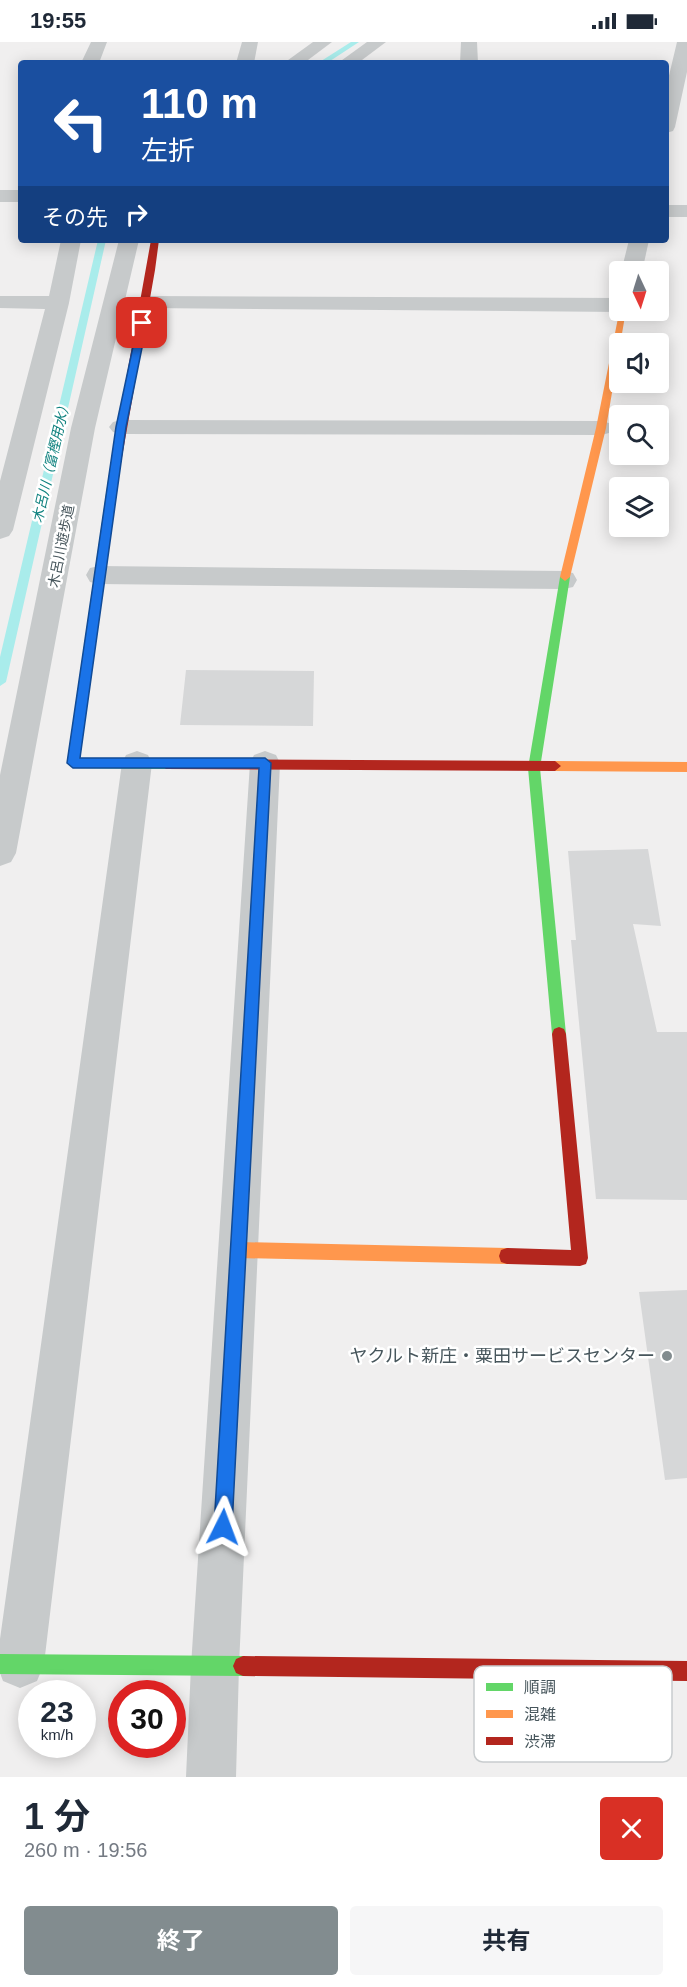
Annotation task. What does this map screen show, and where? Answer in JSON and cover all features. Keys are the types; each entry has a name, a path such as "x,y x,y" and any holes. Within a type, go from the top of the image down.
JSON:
{"street":[{"path":"91,60 99,42"},
{"path":"246,60 250,42"},
{"path":"297,60 324,42"},
{"path":"351,60 378,42"},
{"path":"469,42 469,60"},
{"path":"669,97 685,42"},
{"path":"0,196 18,196"},
{"path":"669,211 687,211"},
{"path":"0,530 11,444 58,303 70,243"},
{"name":"木呂川遊歩道","path":"0,853 83,428 128,243"},
{"path":"155,243 147,302 121,427 73,763 265,763 534,768 687,767"},
{"path":"634,261 638,243"},
{"path":"0,302 58,303"},
{"path":"147,302 609,305"},
{"path":"239,1250 580,1258 534,768 564,580 601,428 620,321"},
{"path":"121,427 601,428"},
{"path":"99,575 564,580"},
{"path":"137,763 10,1664 474,1669"},
{"path":"211,1777 215,1666 265,763"},
{"path":"672,1671 687,1671"}],"building":[{"path":"186,670 314,671 313,726 180,725"},
{"path":"648,849 661,926 633,924 657,1032 687,1032 687,1200 596,1199 571,940 576,940 568,851"},
{"name":"ヤクルト新庄・粟田サービスセンター","path":"687,1290 687,1478 665,1480 639,1292"}],"waterway":[{"name":"木呂川（富樫用水）","path":"327,60 356,42"},
{"name":"木呂川（富樫用水）","path":"0,682 101,243"}],"traffic: fast":[{"path":"113,480 73,763 166,764"},
{"path":"559,1034 534,768 565,577"},
{"path":"0,1664 243,1666"}],"traffic: slow":[{"path":"565,577 601,428 620,321"},
{"path":"555,766 687,767"},
{"path":"239,1250 507,1256"}],"traffic: jam":[{"path":"113,480 155,243"},
{"path":"166,764 555,766"},
{"path":"507,1256 580,1258 559,1034"},
{"path":"243,1666 474,1669"},
{"path":"672,1671 687,1671"}],"place":[{"name":"ヤクルト新庄・粟田サービスセンター","path":"667,1356"}],"route":[{"path":"142,323 121,427 73,763 265,763 223,1527"}]}
